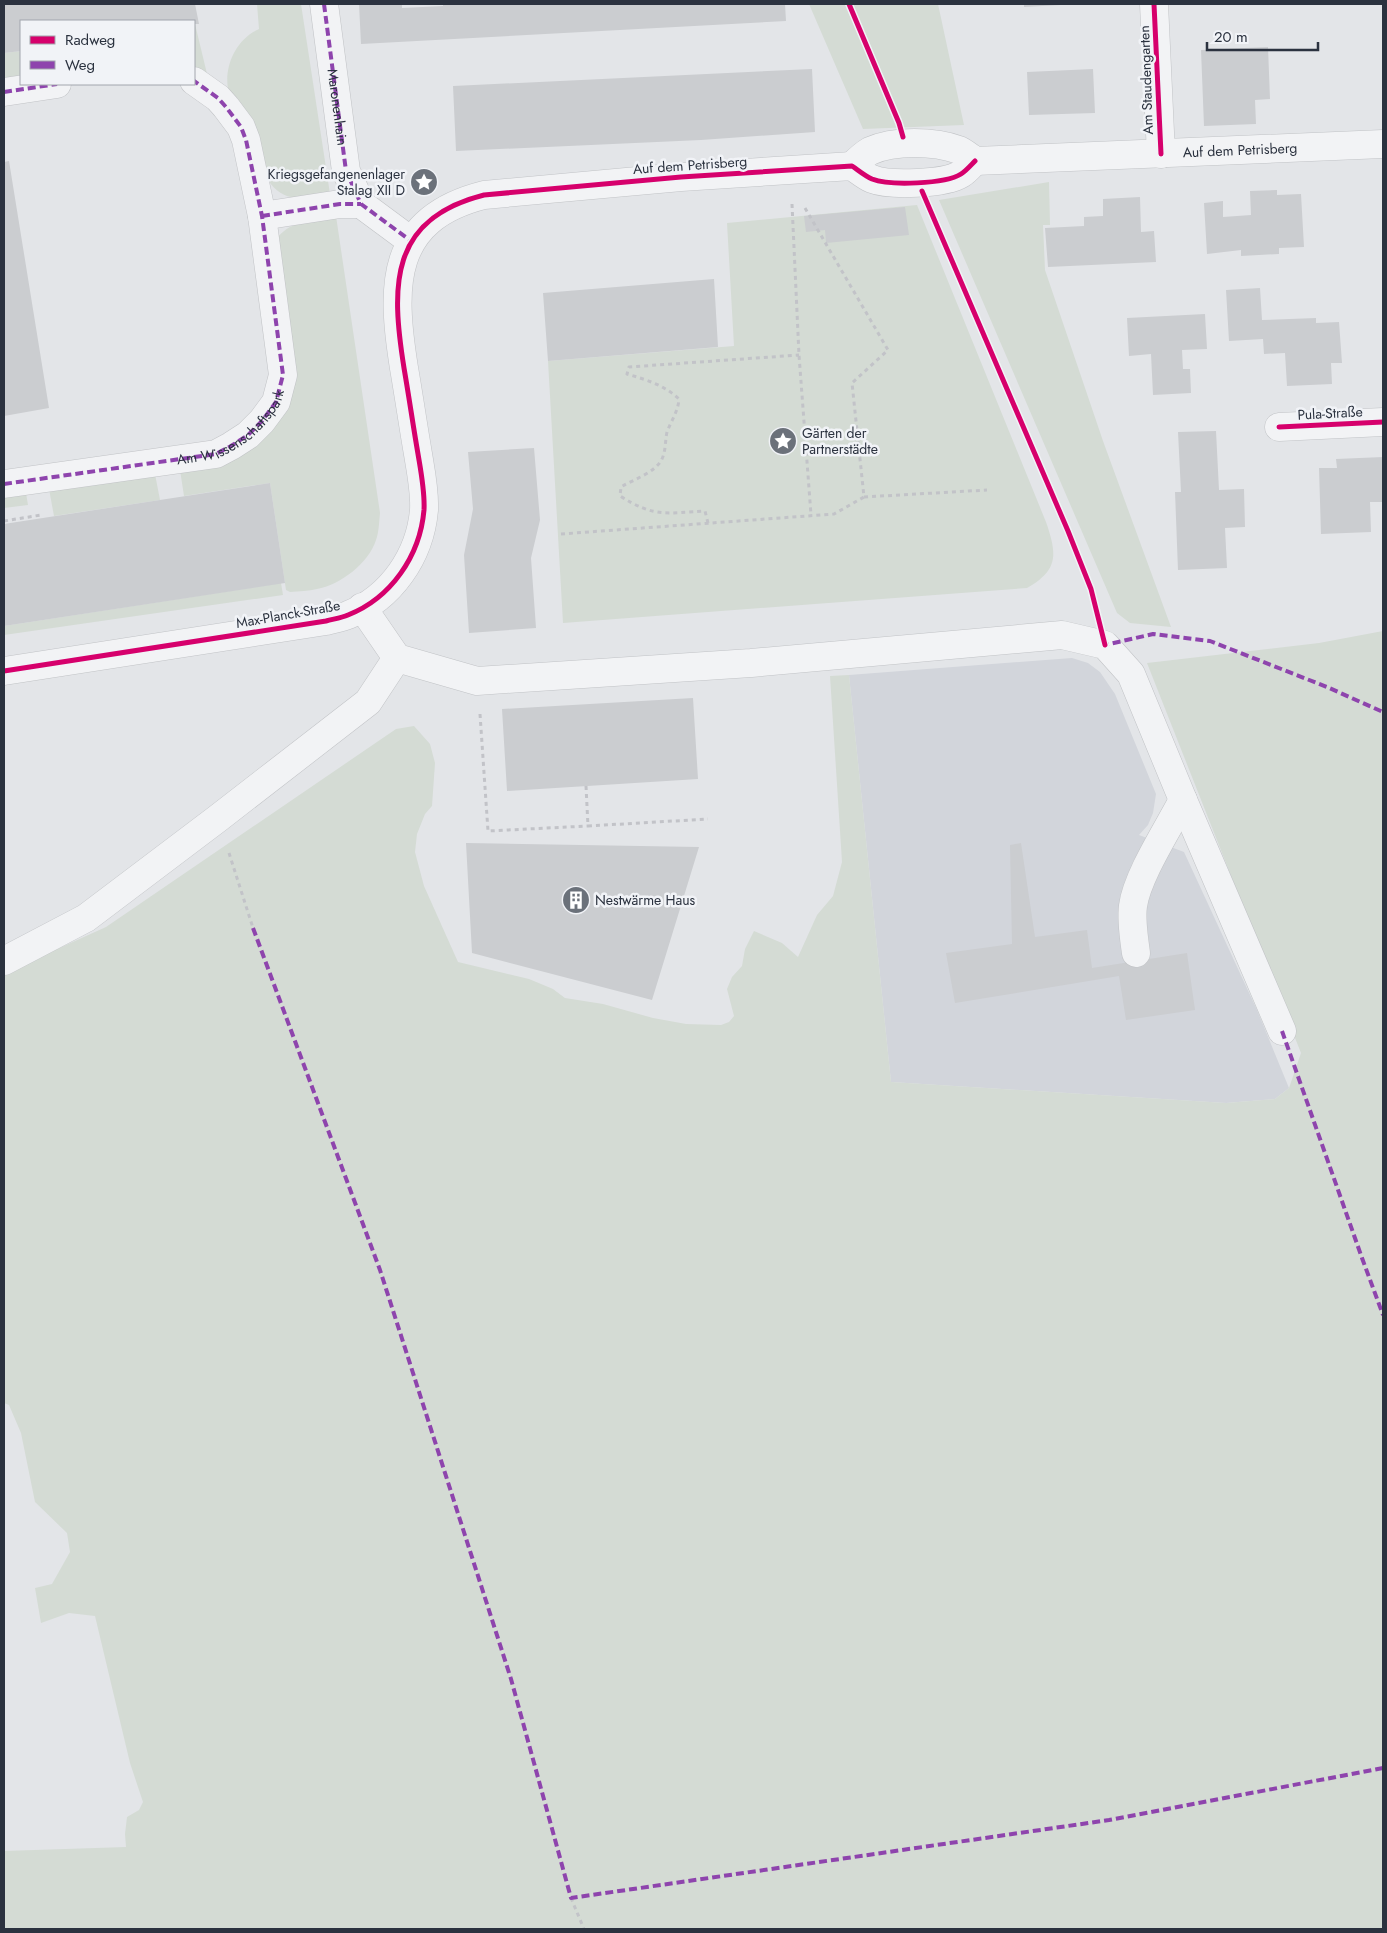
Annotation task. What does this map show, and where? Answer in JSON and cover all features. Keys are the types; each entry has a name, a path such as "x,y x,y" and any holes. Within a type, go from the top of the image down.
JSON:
{"street":[{"name":"Maronenhain","path":"324,4 346,171 361,204 411,240"},
{"name":"Am Staudengarten","path":"1154,4 1161,154"},
{"name":"Am Wissenschaftspark","path":"4,484 216,454 248,435 262,421 276,402 283,375 262,216 246,140 240,127 218,98 195,82"},
{"path":"4,92 50,85"},
{"path":"917,143 946,146 961,151 975,161 962,174 952,178 919,183 887,183 870,178 852,166 863,155 879,148 888,145 917,143"},
{"name":"Auf dem Petrisberg","path":"975,161 1383,144"},
{"name":"Auf dem Petrisberg","path":"411,240 434,216 449,206 466,199 484,195 681,176 852,166"},
{"path":"262,216 340,204 361,204"},
{"name":"Max-Planck-Straße","path":"4,671 326,621 348,615 387,590 400,575 416,546 424,508 421,474 397,326 398,284 411,240"},
{"name":"Pula-Straße","path":"1279,427 1383,422"},
{"path":"362,607 397,658 477,681 750,672 1062,635 1105,644 1131,674 1282,1031"},
{"path":"4,961 86,918 218,819 368,702 397,658"},
{"path":"1136,953 1133,907 1136,892 1183,800"}],"path":[{"path":"792,204 799,355 811,515"},
{"path":"805,208 888,350 852,383 864,497"},
{"path":"708,523 705,511 660,514 639,508 620,496 621,487 653,470 662,460 667,433 679,406 679,399 671,391 653,381 628,374 628,367 799,355"},
{"path":"561,534 834,514 864,497 988,490"},
{"path":"4,521 41,516"},
{"path":"477,681 488,830 708,819"},
{"path":"586,786 588,826"},
{"path":"218,819 253,928"},
{"path":"571,1898 584,1929"}],"shaded area":[{"path":"257,4 301,4 330,194 297,198 290,197 276,190 270,183 256,139 230,96 227,76 229,66 232,57 243,40 259,29"},
{"path":"809,4 938,4 964,125 863,129"},
{"path":"195,24 208,78 195,70"},
{"path":"20,51 20,77 4,80 4,53"},
{"path":"1049,182 1050,225 1043,225 1045,270 1103,441 1171,627 1130,623 1117,613 939,200"},
{"name":"Gärten der Partnerstädte","path":"917,205 1046,522 1052,543 1053,560 1045,575 1027,588 563,623 548,361 734,346 727,223"},
{"path":"336,216 380,513 379,527 377,537 367,557 344,578 326,587 290,592 286,590 270,483 184,496 180,470 291,396 296,375 278,237 284,231 297,224"},
{"path":"155,474 160,500 54,516 49,489"},
{"path":"26,493 28,505 4,508 4,496"},
{"path":"281,583 283,595 4,635 4,626"},
{"path":"1383,631 1383,1929 4,1929 4,1851 126,1847 127,1817 139,1810 143,1802 130,1763 95,1616 69,1613 41,1623 35,1588 52,1584 70,1552 67,1533 35,1502 21,1433 9,1405 4,1403 4,973 106,927 396,729 414,726 430,744 435,763 432,806 425,814 417,834 415,852 424,886 458,962 529,979 553,989 565,998 603,1004 653,1018 686,1024 721,1025 729,1022 734,1016 727,989 732,977 742,966 745,949 754,931 782,943 798,957 817,915 833,896 842,862 830,676 849,675 891,1082 1226,1103 1275,1099 1289,1088 1301,1053 1147,663 1319,643"},
{"path":"1072,658 1088,663 1100,672 1115,694 1156,794 1153,813 1148,825 1139,835 1184,852 1257,1010 1289,1088 1275,1099 1226,1103 891,1082 849,675"}],"building":[{"path":"4,4 195,4 199,24 195,24 195,20 20,20 20,51 4,53"},
{"path":"359,4 402,4 402,8 443,6 443,4 785,4 786,21 361,44"},
{"path":"1024,4 1061,4 1061,5 1024,7"},
{"path":"1268,47 1270,99 1255,100 1256,124 1204,126 1201,50"},
{"path":"812,69 815,132 701,140 456,151 453,86"},
{"path":"1093,69 1095,113 1029,115 1027,72"},
{"path":"9,161 49,408 4,416 4,162"},
{"path":"1277,190 1277,195 1301,194 1304,247 1279,248 1279,254 1241,256 1241,250 1207,254 1204,203 1223,201 1223,217 1251,215 1250,191"},
{"path":"1140,197 1141,232 1154,231 1156,262 1048,267 1045,228 1084,226 1084,217 1103,216 1103,199"},
{"path":"905,207 909,235 826,243 825,230 806,232 804,216"},
{"path":"714,279 718,347 548,361 543,293"},
{"path":"1260,288 1262,320 1316,318 1316,323 1339,322 1342,363 1331,363 1332,384 1287,386 1285,353 1264,354 1263,339 1229,341 1226,290"},
{"path":"1205,314 1207,349 1182,350 1183,369 1190,369 1191,393 1153,395 1151,354 1129,356 1127,318"},
{"path":"1216,431 1219,490 1244,489 1245,527 1225,528 1227,568 1178,570 1175,492 1181,492 1178,432"},
{"path":"534,448 540,520 531,558 536,628 469,633 464,555 473,509 468,452"},
{"path":"1383,457 1383,502 1370,502 1371,532 1321,534 1319,468 1337,468 1336,459"},
{"path":"270,483 285,583 4,626 4,524"},
{"path":"693,698 698,779 507,791 502,709"},
{"name":"Nestwärme Haus","path":"466,843 699,847 652,1000 472,953"},
{"path":"1021,843 1035,937 1087,930 1092,968 1187,953 1195,1010 1126,1020 1119,976 955,1003 946,953 1012,944 1010,845"}],"marked path":[{"path":"324,4 346,171 361,204 411,241"},
{"path":"4,484 216,454 248,435 262,421 276,402 283,375 262,216 246,140 241,127 226,107 218,98 195,82"},
{"path":"4,92 50,85"},
{"path":"262,216 340,204 361,204"},
{"path":"1104,641 1105,645 1153,634 1210,641 1327,687 1383,712"},
{"path":"253,928 380,1270 511,1679 571,1898 1109,1820 1383,1768"},
{"path":"1282,1031 1383,1315"}],"cycle path":[{"path":"849,4 899,123 903,137"},
{"path":"1154,4 1161,154"},
{"path":"4,671 326,621 345,616 363,607 390,586 410,559 421,527 424,510 423,482 400,338 399,284 403,260 414,239 430,221 453,206 484,195 681,177 852,166 869,178 880,181 891,183 931,182 961,174 975,161"},
{"path":"922,191 1068,531 1091,589 1105,645"},
{"path":"1279,427 1383,422"}],"place":[{"name":"Kriegsgefangenenlager Stalag XII D","path":"424,182"},
{"name":"Gärten der Partnerstädte","path":"783,441"},
{"name":"Nestwärme Haus","path":"576,900"}]}
